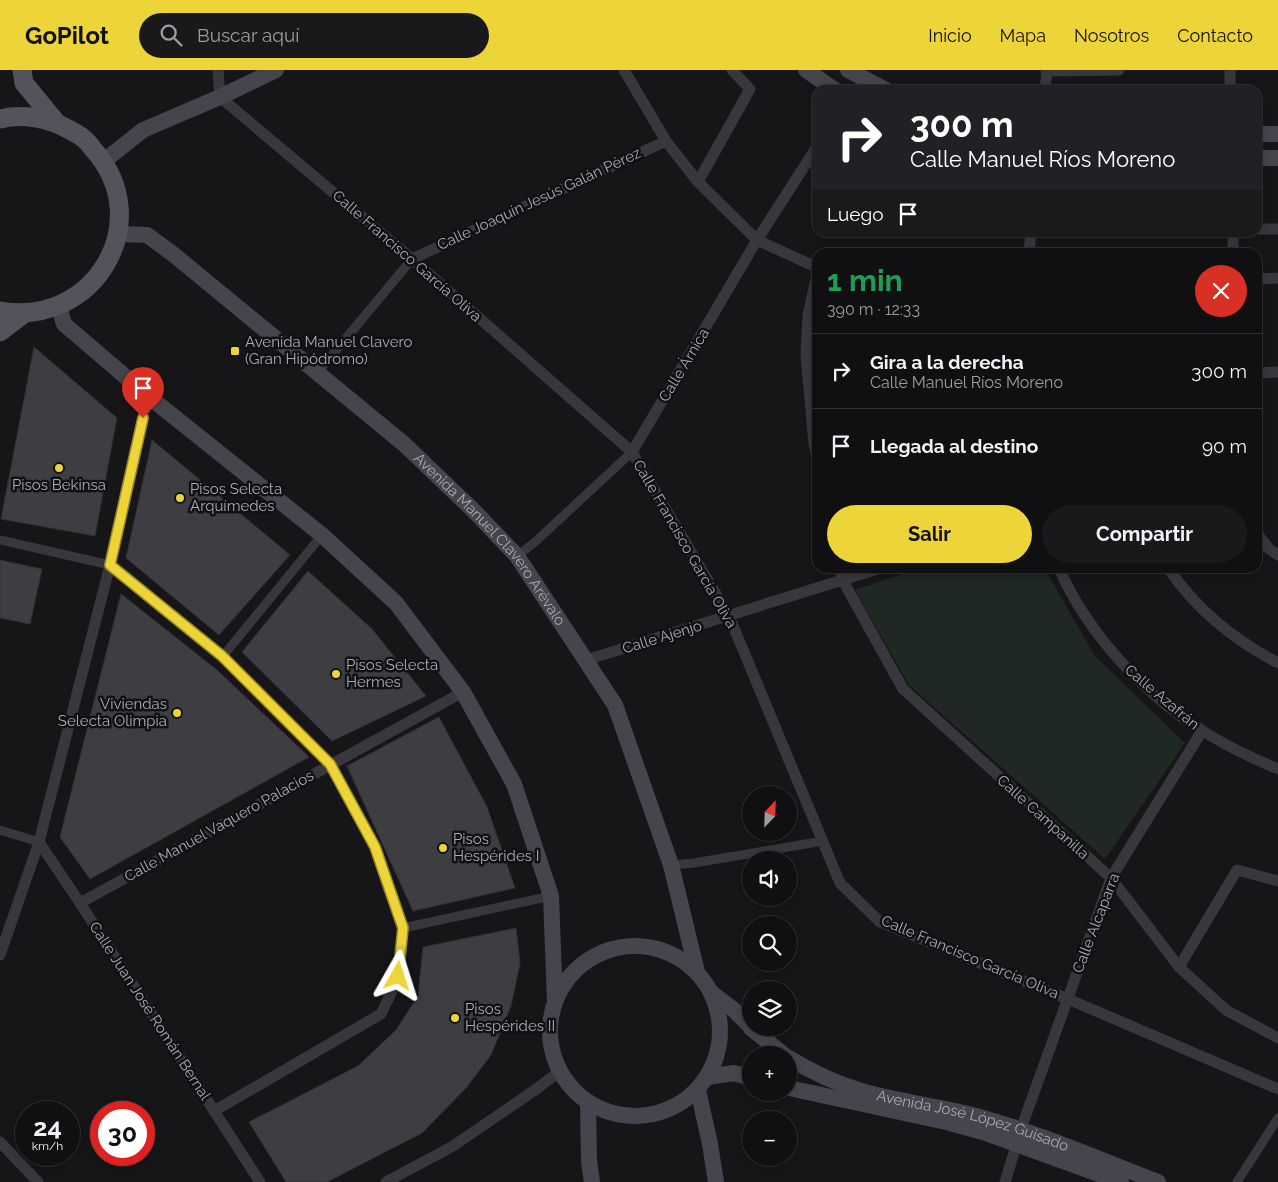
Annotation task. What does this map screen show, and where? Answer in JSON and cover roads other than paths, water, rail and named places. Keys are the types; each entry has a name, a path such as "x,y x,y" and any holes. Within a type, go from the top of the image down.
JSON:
{"main road":[{"path":"22,70 24,83 56,122"},
{"path":"104,161 143,130 220,97 276,70"},
{"path":"806,70 828,85"},
{"path":"856,72 878,85"},
{"path":"0,119 9,116 40,118 56,122 83,138 104,161 115,184 120,208 118,234 107,264 86,288 59,306 42,311 25,313 0,311"},
{"path":"1262,134 1278,134"},
{"path":"1262,158 1278,158"},
{"name":"Avenida Manuel Clavero Arévalo","path":"118,234 147,235 173,254 404,444 473,510 517,556 615,705 671,865 697,972"},
{"path":"59,306 64,324 148,396 322,535 396,603 463,692 514,784 551,896 555,1002"},
{"path":"0,332 25,313"},
{"path":"712,993 719,1014 721,1036 717,1057 703,1083 684,1102 667,1110 640,1116 613,1113 588,1102 572,1088 560,1071 552,1049 550,1033 555,1002 565,982 581,965 601,953 623,947 646,946 665,951 682,960 697,972 712,993 742,1018"},
{"path":"762,1036 773,1046"},
{"name":"Avenida José López Guisado","path":"797,1063 833,1081 862,1091 974,1115 1121,1182"},
{"path":"703,1083 734,1073 742,1075"},
{"path":"703,1083 716,1182"},
{"name":"Avenida José López Guisado","path":"797,1090 1020,1136 1158,1182"},
{"path":"588,1102 589,1161 592,1182"}],"street":[{"path":"218,70 220,97"},
{"path":"624,70 666,141 698,182 758,240 812,266"},
{"path":"698,182 750,90 732,70"},
{"path":"1046,85 1047,70 1119,70"},
{"path":"1230,70 1230,85"},
{"name":"Calle Francisco García Oliva","path":"220,97 412,259 632,452 730,616 840,884 880,922 1068,999 1278,1089"},
{"name":"Calle Joaquín Jesús Galán Pérez","path":"317,373 412,259 666,141"},
{"name":"Calle Árnica","path":"517,556 632,452 758,240 812,165"},
{"path":"1262,230 1278,229"},
{"path":"1262,279 1278,278"},
{"path":"812,297 808,315 812,355"},
{"path":"1262,373 1278,372"},
{"path":"0,955 39,842 110,565 148,396"},
{"path":"222,656 322,535"},
{"path":"0,540 110,565 222,656 330,764 375,847 403,928 398,976 380,1014 214,1111"},
{"path":"1262,540 1269,549 1278,555"},
{"name":"Calle Ajenjo","path":"586,660 730,616 841,573"},
{"name":"Calle Campanilla","path":"841,573 903,689 1111,878 1179,967 1226,1010 1278,1038"},
{"name":"Calle Azafrán","path":"1061,573 1066,584 1094,628 1118,659 1140,681 1202,731 1247,755 1278,768"},
{"path":"1172,573 1194,602 1226,630 1257,652 1278,663"},
{"name":"Calle Manuel Vaquero Palacios","path":"80,902 463,692"},
{"name":"Calle Alcaparra","path":"1005,1182 1111,878 1202,731"},
{"path":"0,830 39,842"},
{"path":"671,865 694,863 823,841"},
{"name":"Calle Juan José Román Bernal","path":"39,842 80,902 260,1182"},
{"path":"1179,967 1237,870 1278,881"},
{"path":"403,928 551,896"},
{"path":"386,1182 452,1146 560,1071"},
{"path":"1237,1182 1278,1118"},
{"path":"0,1142 38,1182"}],"place":[{"name":"Avenida Manuel Clavero (Gran Hipódromo)","path":"235,351"},
{"name":"Pisos Bekinsa","path":"59,468"},
{"name":"Pisos Selecta Arquímedes","path":"180,498"},
{"name":"Pisos Selecta Hermes","path":"336,674"},
{"name":"Viviendas Selecta Olimpia","path":"177,713"},
{"name":"Pisos Hespérides I","path":"443,848"},
{"name":"Pisos Hespérides II","path":"455,1018"}]}
